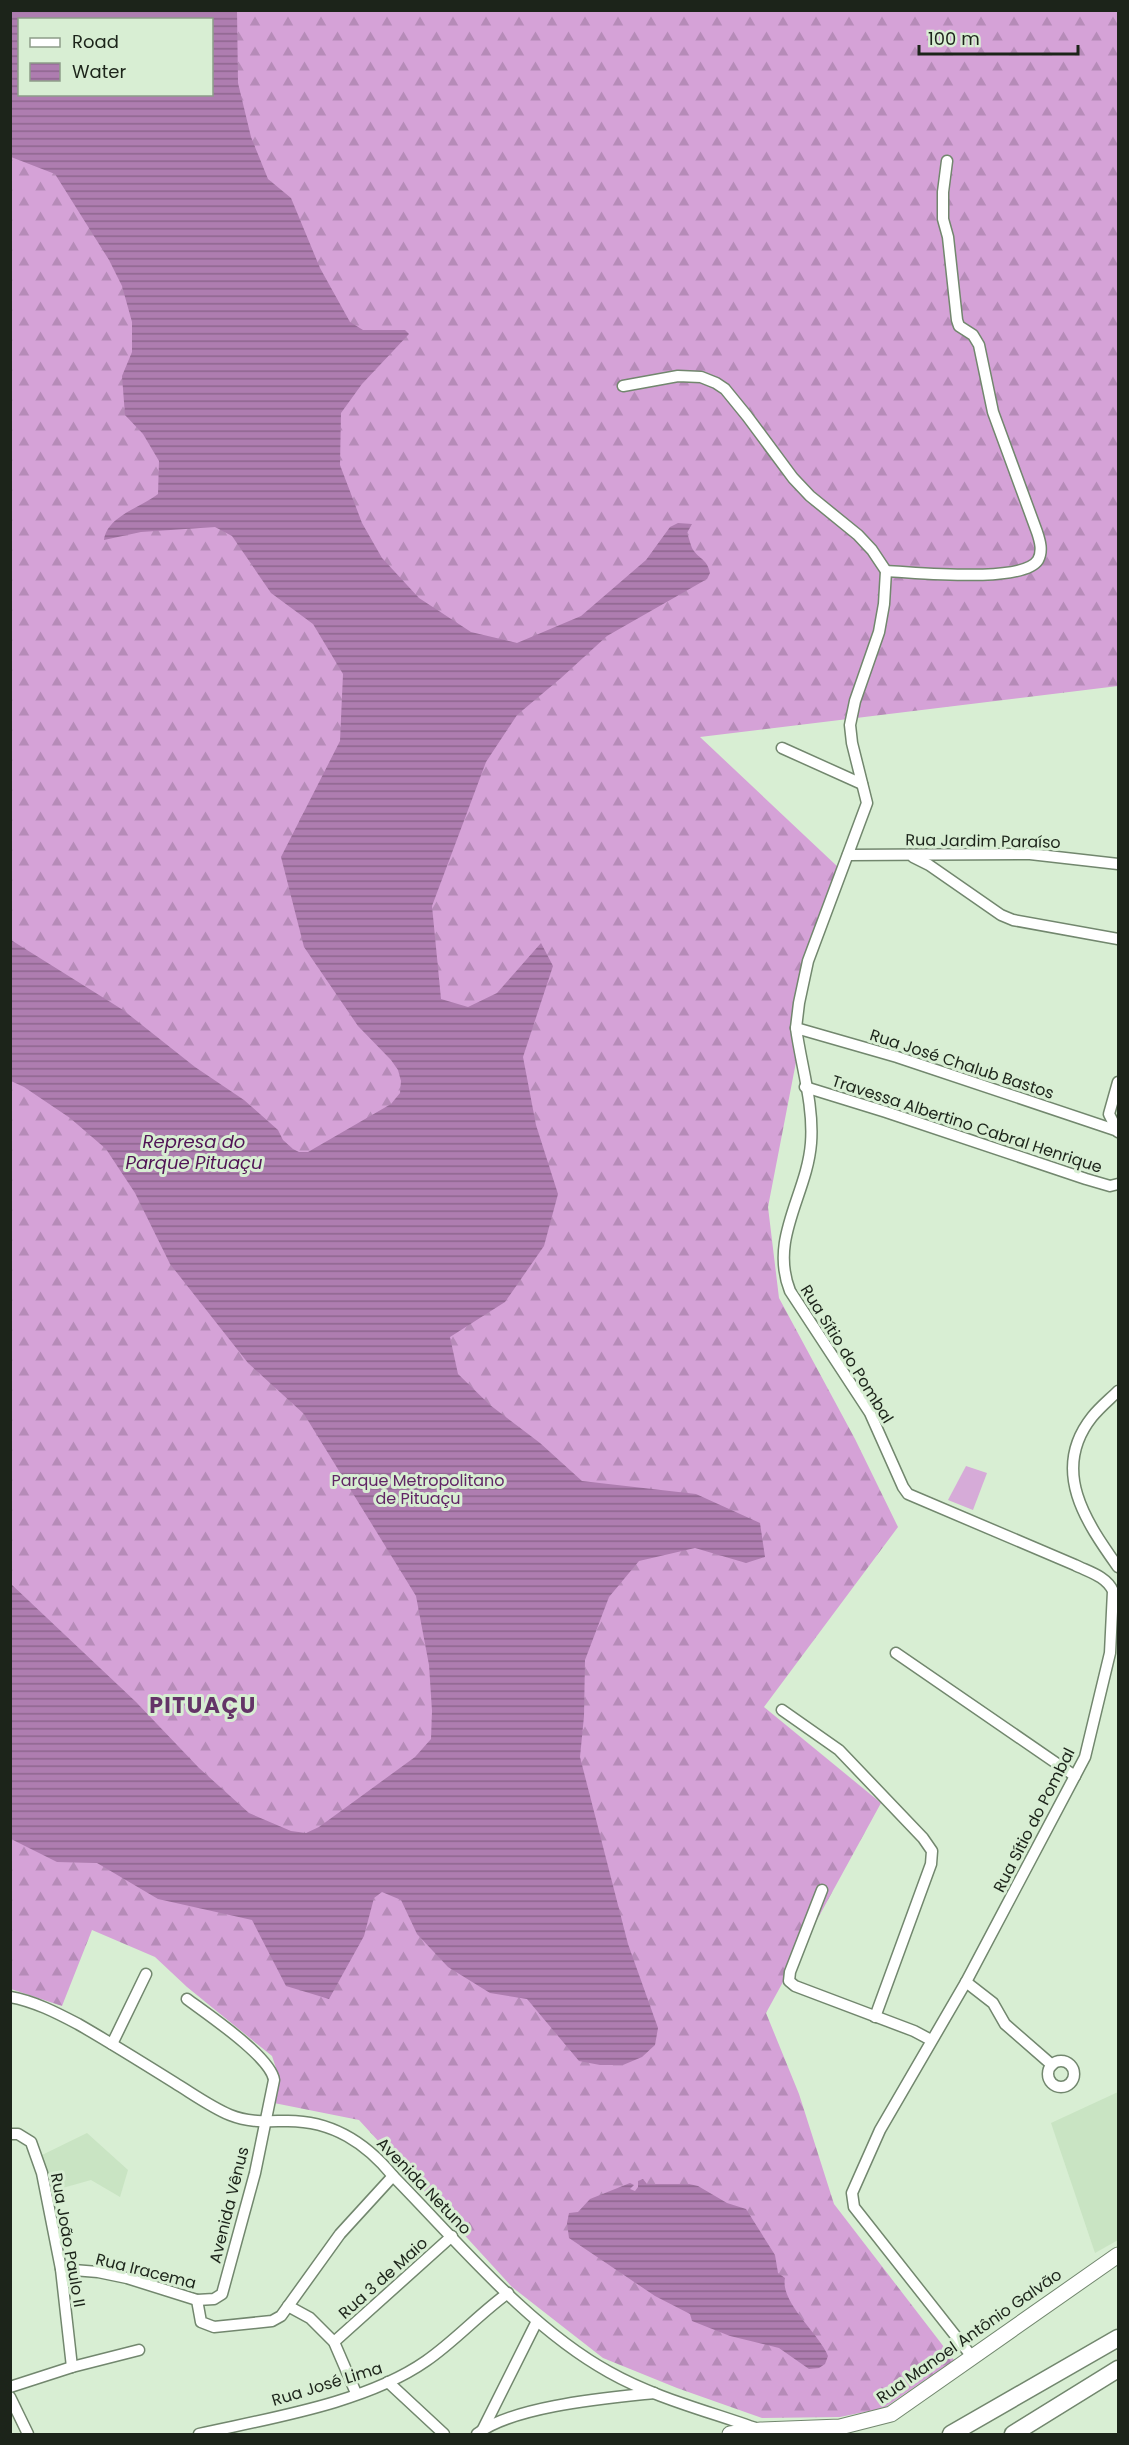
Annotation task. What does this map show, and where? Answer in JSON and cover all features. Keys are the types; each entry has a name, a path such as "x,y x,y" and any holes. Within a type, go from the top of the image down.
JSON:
{"main road":[{"path":"951,2434 1119,2338"},
{"path":"1013,2434 1119,2369"}],"street":[{"path":"623,386 678,376 701,377 716,382 725,389 747,416 793,478 810,496 858,535 872,550 886,571 1011,574 1032,566 1040,552 1037,532 993,412 979,345 973,335 959,326 957,321 944,219 943,192 947,161"},
{"name":"Rua Sítio do Pombal","path":"886,571 879,632 855,701 850,725 852,743 867,803 808,961 798,1003 796,1028 811,1119 811,1145 782,1248 784,1278 790,1291 870,1413 903,1487 918,1499 1101,1577 1110,1583 1113,1591 1110,1653 1090,1742 1075,1776 966,1982 875,2140 852,2193 852,2202 972,2358"},
{"path":"782,748 862,784"},
{"name":"Rua Jardim Paraíso","path":"848,855 1030,854 1119,864"},
{"path":"910,856 929,865 1001,915 1013,920 1119,939"},
{"name":"Rua José Chalub Bastos","path":"796,1028 897,1057 1118,1132"},
{"path":"1118,1132 1109,1114 1119,1082"},
{"name":"Travessa Albertino Cabral Henrique","path":"806,1087 897,1115 1086,1179 1110,1186 1119,1184"},
{"path":"1119,1390 1092,1417 1082,1433 1075,1451 1073,1471 1074,1488 1079,1505 1119,1568"},
{"path":"896,1653 1075,1776"},
{"path":"782,1710 839,1750 923,1838 932,1851 931,1864 875,2017"},
{"path":"822,1890 790,1972 789,1981 795,1986 914,2031 931,2040"},
{"path":"112,2044 146,1974"},
{"path":"966,1982 993,2003 1005,2024 1052,2065"},
{"name":"Avenida Netuno","path":"10,1997 54,2012 112,2044 219,2110 242,2119 264,2122 292,2121 336,2130 367,2148 537,2321 607,2371 654,2393 761,2430"},
{"name":"Avenida Vênus","path":"187,1999 232,2032 271,2068 274,2080 255,2173 222,2294"},
{"name":"Rua João Paulo II","path":"10,2134 26,2138 33,2147 53,2218 72,2367"},
{"path":"196,2300 201,2322 214,2327 272,2321 281,2316 340,2234 393,2176"},
{"name":"Rua 3 de Maio","path":"334,2342 452,2236"},
{"name":"Rua Manoel Antônio Galvão","path":"737,2434 761,2430 840,2427 891,2414 1119,2255"},
{"name":"Rua Iracema","path":"61,2269 98,2272 127,2278 196,2300 214,2299 222,2294"},
{"name":"Rua José Lima","path":"199,2434 289,2413 388,2382 427,2360 508,2293"},
{"path":"288,2306 310,2318 334,2342 356,2393"},
{"path":"479,2433 537,2321"},
{"path":"10,2387 72,2367 139,2350"},
{"path":"388,2382 444,2434"},
{"path":"479,2433 532,2412 654,2393"},
{"path":"10,2397 28,2434"}],"shaded area":[{"path":"966,1466 987,1473 973,1510 948,1500"},
{"path":"1118,2092 1118,2240 1095,2253 1051,2123"},
{"path":"87,2133 128,2170 120,2197 91,2180 52,2191 42,2155"}],"green space":[{"name":"Parque Metropolitano de Pituaçu","path":"11,11 1118,11 1118,686 700,737 839,868 793,1010 796,1062 768,1207 779,1298 855,1439 898,1527 764,1707 881,1803 766,2013 799,2094 834,2204 954,2360 884,2408 840,2417 762,2418 677,2388 603,2358 512,2287 359,2120 269,2102 278,2074 272,2056 187,1987 155,1957 92,1930 62,2006 11,1989"}],"water":[{"name":"Represa do Parque Pituaçu","path":"11,10 237,11 238,83 251,137 268,179 291,198 320,268 350,322 363,330 405,330 409,334 362,384 341,413 340,465 362,523 382,558 419,598 471,632 517,643 581,616 646,560 670,527 678,523 692,524 687,533 691,546 709,568 710,573 707,579 607,636 517,715 486,762 432,906 441,999 468,1007 497,993 541,943 553,966 523,1057 536,1125 558,1194 544,1246 505,1302 450,1337 458,1374 490,1405 540,1443 582,1481 696,1494 760,1523 765,1557 746,1563 695,1548 639,1561 609,1597 585,1660 584,1716 580,1757 628,1944 658,2028 655,2045 642,2057 623,2065 600,2065 579,2061 527,1999 490,1993 448,1967 417,1934 401,1900 382,1892 374,1898 364,1936 329,1999 286,1986 252,1920 158,1899 97,1863 57,1862 11,1839 11,1584 136,1702 199,1768 249,1813 291,1831 306,1833 319,1827 415,1757 431,1739 432,1711 429,1665 416,1596 304,1414 248,1363 170,1264 135,1193 106,1149 70,1118 24,1087 11,1081 11,940 123,1010 195,1067 244,1100 278,1130 283,1140 299,1152 308,1152 391,1104 400,1093 401,1081 398,1070 391,1060 358,1026 304,947 281,857 340,741 343,674 313,624 271,593 232,536 215,527 141,532 104,540 111,525 118,518 158,494 159,461 143,434 125,415 122,376 132,352 132,322 122,286 109,260 55,174 11,157"},
{"path":"643,2179 647,2184 698,2186 727,2203 746,2209 775,2255 778,2273 785,2278 788,2298 828,2356 825,2364 819,2368 809,2369 779,2348 730,2336 692,2321 690,2314 655,2296 569,2238 567,2223 569,2213 578,2212 590,2199 630,2183 634,2185 630,2189 635,2191 638,2181"}],"district":[{"name":"PITUAÇU","path":"203,1705"}]}
